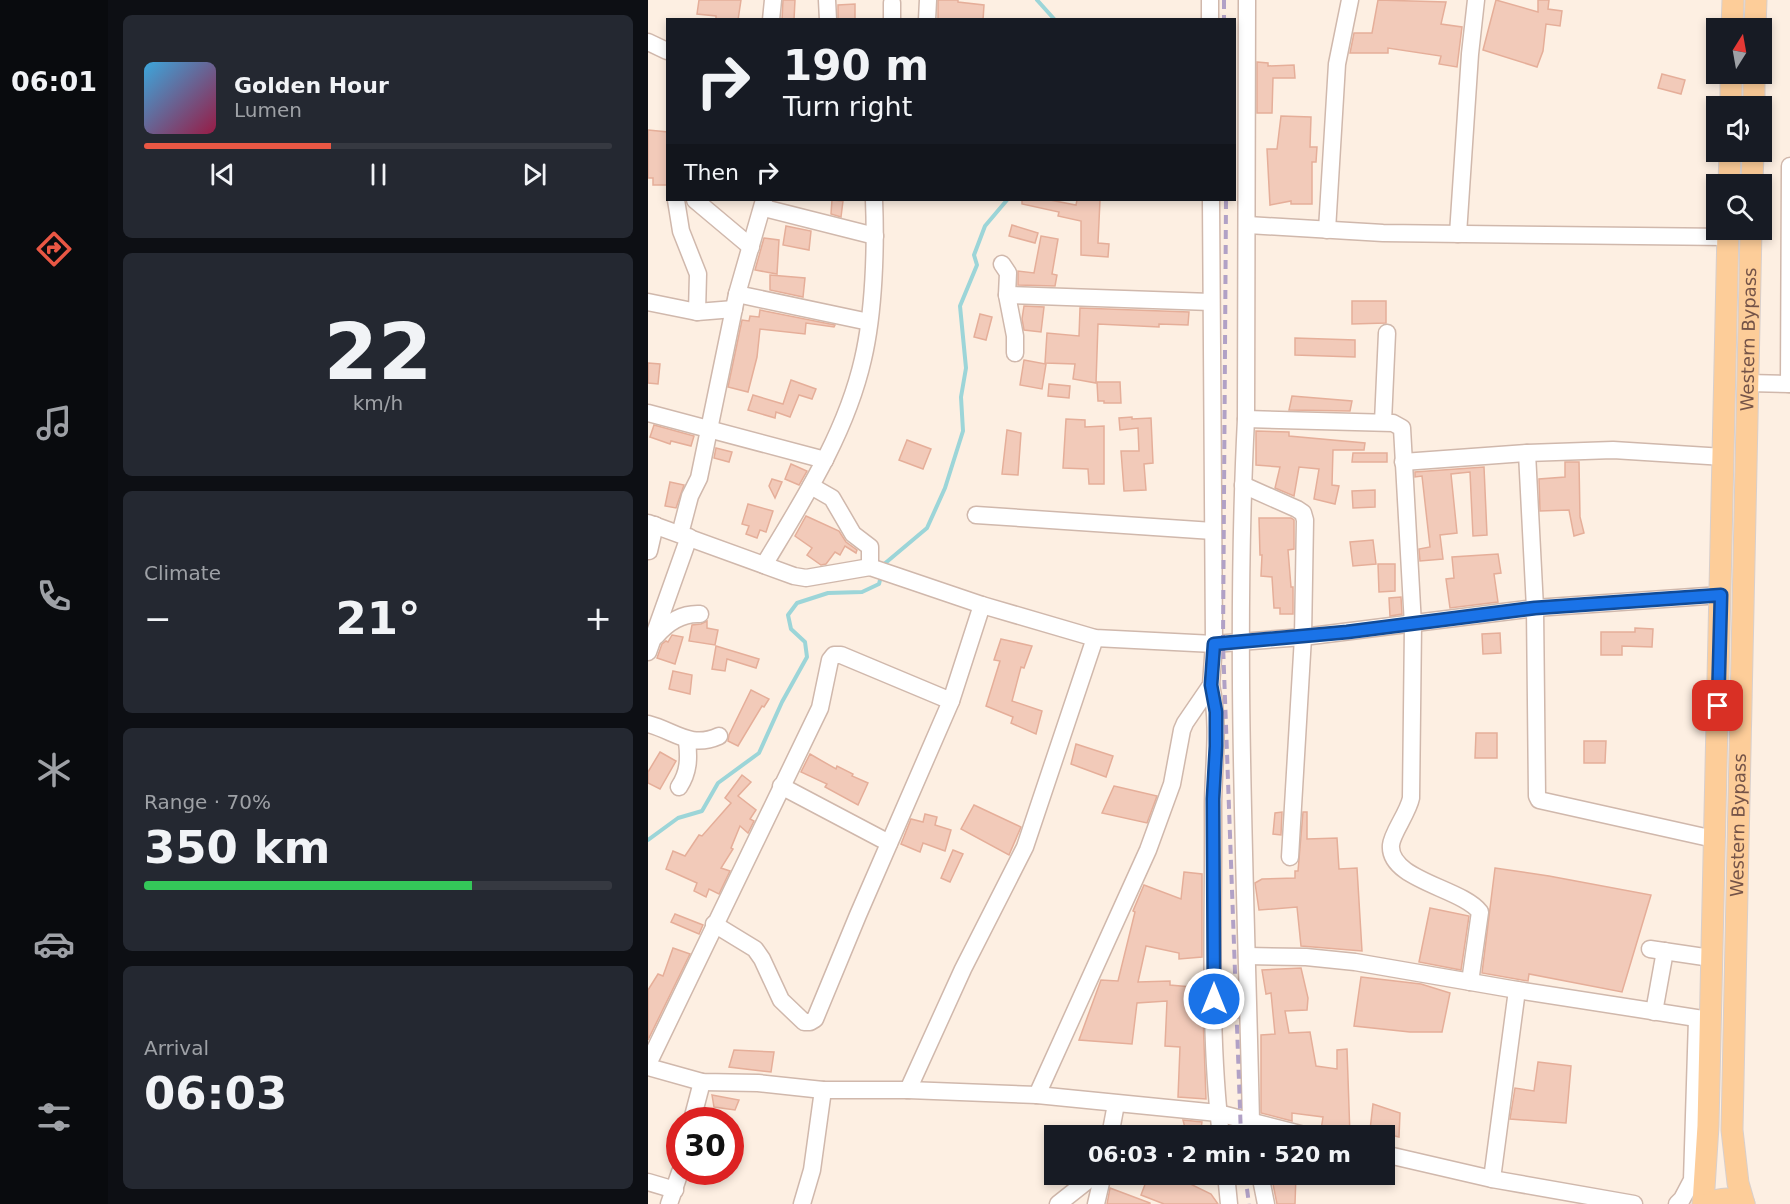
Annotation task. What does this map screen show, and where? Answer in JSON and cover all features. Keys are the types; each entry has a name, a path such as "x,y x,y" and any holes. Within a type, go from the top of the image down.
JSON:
{"main road":[{"path":"1732,18 1733,0"},
{"path":"1755,18 1756,0"},
{"name":"Western Bypass","path":"1703,1204 1708,1143 1703,1019 1711,958 1728,240"},
{"name":"Western Bypass","path":"1744,1204 1738,1183 1732,1130 1751,240"},
{"path":"1708,1204 1728,1199 1744,1204"}],"street":[{"path":"771,18 773,0"},
{"path":"827,0 828,18"},
{"path":"927,18 928,0"},
{"path":"1210,0 1210,18"},
{"path":"1247,0 1246,419 1240,642 1252,1125"},
{"path":"1327,230 1337,64 1350,0"},
{"path":"1458,234 1470,54 1476,0"},
{"path":"648,42 666,51"},
{"path":"1748,383 1789,384 1790,166"},
{"path":"676,201 681,231 698,274 697,312"},
{"path":"696,201 751,247"},
{"path":"764,565 825,460 852,399 864,359 869,321 875,236 874,201"},
{"path":"1211,201 1214,644 1211,685 1216,712 1213,799 1214,997 1220,1125"},
{"path":"649,644 684,536 690,496 699,478 736,302 764,204 875,236"},
{"path":"1248,225 1458,234 1706,233"},
{"path":"1002,264 1008,273 1007,295 1015,336 1015,354"},
{"path":"1007,295 1211,302"},
{"path":"648,302 697,312 736,302 869,321"},
{"path":"1383,423 1387,333"},
{"path":"648,413 825,460"},
{"path":"1246,419 1393,423 1402,428 1413,625 1411,798 1409,808 1391,843 1392,857 1404,870 1470,902 1480,912 1470,982"},
{"path":"1403,462 1527,453 1613,450 1724,457"},
{"path":"1527,453 1535,608 1536,790 1539,800 1714,839"},
{"path":"1243,485 1297,509 1303,513 1305,519 1303,637 1290,857"},
{"path":"811,486 832,498 853,534 870,547 870,567"},
{"path":"976,515 1213,531"},
{"path":"649,551 652,524 794,576 806,578 853,572 863,567 870,567 982,605 1095,638 1214,644 1413,625 1535,608 1721,595"},
{"path":"714,924 755,949 781,1000 804,1022 815,1019 951,701 982,605"},
{"path":"649,644 665,626 679,617 690,613 700,614"},
{"path":"908,1090 963,969 1025,848 1095,638"},
{"path":"951,701 841,655 834,655 830,660 820,708 648,1065 702,1082 758,1083 823,1090 908,1090 1037,1095 1218,1113 1244,1125"},
{"path":"1037,1095 1148,850 1172,784 1185,723 1211,685"},
{"path":"648,724 662,728 687,741 711,740 719,736"},
{"path":"679,787 686,777 689,757 687,741"},
{"path":"781,786 889,843"},
{"path":"1654,1012 1657,950 1711,958"},
{"path":"1247,956 1306,957 1355,962 1703,1019 1692,1180 1677,1204"},
{"path":"1492,1179 1517,990"},
{"path":"695,1107 702,1082"},
{"path":"802,1204 812,1170 823,1090"},
{"path":"1112,1125 1116,1104"},
{"path":"1395,1157 1492,1179 1634,1204"},
{"path":"648,1182 672,1197"},
{"path":"1058,1204 1082,1185"},
{"path":"1096,1204 1100,1185"},
{"path":"1227,1185 1229,1204"},
{"path":"1262,1185 1266,1204"}],"building":[{"path":"699,0 741,0 738,18 716,18 716,16 697,14"},
{"path":"783,0 795,0 794,18 782,18"},
{"path":"938,0 958,0 958,2 984,5 983,18 938,18"},
{"path":"1378,0 1446,2 1441,24 1462,27 1457,67 1439,64 1441,56 1388,48 1388,53 1350,53 1354,33 1372,33"},
{"path":"1496,0 1538,12 1538,0 1549,0 1548,9 1562,11 1560,26 1546,24 1543,51 1537,67 1483,50"},
{"path":"855,4 855,18 838,18 838,5"},
{"path":"1257,62 1268,63 1268,66 1294,65 1295,78 1273,78 1272,113 1257,113"},
{"path":"1662,74 1685,80 1681,94 1658,88"},
{"path":"1281,116 1311,117 1310,147 1317,147 1316,162 1312,162 1312,204 1291,204 1291,201 1270,205 1267,149 1277,149"},
{"path":"648,130 666,132 666,185 653,185 653,178 648,178"},
{"path":"832,201 843,201 841,217 831,214"},
{"path":"1022,201 1055,201 1076,205 1077,201 1100,201 1098,243 1109,244 1108,257 1081,255 1081,221 1058,216 1059,212 1022,204"},
{"path":"1012,225 1038,233 1035,243 1009,236"},
{"path":"786,226 811,231 809,250 783,245"},
{"path":"1041,236 1058,239 1052,274 1057,275 1055,286 1018,285 1018,271 1034,273"},
{"path":"764,238 779,240 777,274 755,270"},
{"path":"770,275 805,278 803,297 770,290"},
{"path":"1352,301 1386,301 1386,323 1352,324"},
{"path":"1024,306 1044,307 1041,332 1024,330 1022,319"},
{"path":"1080,308 1189,312 1188,325 1159,324 1159,327 1098,324 1096,383 1073,379 1075,364 1045,363 1047,333 1079,336"},
{"path":"760,310 835,325 834,327 806,323 805,334 760,329 757,357 748,392 728,387 742,320 749,321 750,316 759,317"},
{"path":"980,314 992,317 986,340 974,337"},
{"path":"1295,338 1355,340 1355,357 1295,355"},
{"path":"1024,360 1046,364 1042,389 1020,385"},
{"path":"648,363 660,364 658,384 648,383"},
{"path":"791,380 816,389 812,399 799,395 790,417 776,412 775,418 748,410 753,395 783,404"},
{"path":"1097,382 1120,382 1121,403 1098,401"},
{"path":"1049,384 1070,386 1069,398 1048,396"},
{"path":"1292,396 1352,401 1350,411 1289,410"},
{"path":"1132,417 1132,419 1151,418 1153,463 1144,464 1146,490 1124,491 1121,451 1139,451 1138,428 1120,430 1119,418"},
{"path":"1066,419 1085,420 1085,427 1104,426 1104,484 1089,484 1088,469 1063,468"},
{"path":"654,425 694,436 691,446 671,441 670,444 650,437"},
{"path":"1007,430 1021,433 1018,475 1002,474"},
{"path":"1256,431 1289,432 1289,436 1365,443 1364,450 1333,450 1332,485 1339,486 1335,504 1314,499 1319,469 1299,467 1294,496 1275,488 1280,467 1256,465"},
{"path":"907,440 931,449 923,469 899,460"},
{"path":"716,448 732,452 729,462 714,458"},
{"path":"1353,453 1387,453 1387,462 1352,462"},
{"path":"1565,462 1579,462 1580,517 1584,533 1574,536 1569,510 1540,511 1539,479 1565,477"},
{"path":"791,464 807,471 799,485 785,479"},
{"path":"1484,467 1487,535 1473,536 1470,472 1451,474 1457,533 1440,535 1443,559 1420,561 1419,549 1430,547 1422,476 1415,477 1415,472"},
{"path":"772,479 782,482 775,498 769,486"},
{"path":"670,482 684,485 676,508 665,506"},
{"path":"1375,490 1375,507 1353,508 1352,491"},
{"path":"748,504 773,511 766,532 760,530 757,538 746,534 749,526 742,524"},
{"path":"806,516 839,531 846,542 857,550 856,553 845,546 840,555 835,552 826,564 821,565 807,555 812,548 795,536"},
{"path":"1259,518 1291,518 1294,520 1294,549 1288,550 1291,587 1293,587 1293,614 1280,614 1280,608 1274,608 1272,577 1261,576"},
{"path":"1373,540 1376,564 1353,566 1350,542"},
{"path":"1498,554 1501,573 1494,574 1498,602 1450,608 1446,579 1454,578 1452,557"},
{"path":"1378,564 1395,564 1395,591 1379,592"},
{"path":"1401,597 1402,614 1390,616 1389,598"},
{"path":"707,621 707,628 718,630 715,645 689,641 692,625"},
{"path":"1635,628 1653,629 1652,647 1622,646 1622,655 1601,655 1601,632 1635,632"},
{"path":"1500,633 1501,653 1483,654 1482,634"},
{"path":"672,635 683,637 675,664 657,658 662,644 668,642"},
{"path":"1001,639 1032,646 1024,668 1021,667 1012,701 1042,711 1036,734 1011,723 1013,717 986,706 1000,661 994,660"},
{"path":"716,646 759,659 756,668 727,659 725,671 712,669"},
{"path":"673,671 692,675 690,694 669,689"},
{"path":"751,690 769,699 764,707 762,706 738,746 728,741 729,735"},
{"path":"1476,733 1497,733 1497,758 1475,758"},
{"path":"1584,741 1606,741 1605,763 1584,763"},
{"path":"1076,744 1113,756 1106,777 1071,764"},
{"path":"660,752 676,761 660,789 648,783 648,772"},
{"path":"810,754 868,783 858,805 825,787 827,784 801,772"},
{"path":"742,775 751,782 738,796 756,810 750,819 754,821 748,833 740,826 731,848 733,849 721,868 730,871 719,894 709,889 706,897 694,891 697,883 666,869 673,851 685,856 699,835 702,836 731,803 725,798"},
{"path":"1114,786 1157,796 1147,823 1102,813"},
{"path":"974,805 1021,827 1009,855 961,829"},
{"path":"1282,812 1281,835 1273,834 1275,813"},
{"path":"1303,812 1307,812 1307,839 1337,838 1339,869 1357,868 1362,951 1301,946 1297,907 1259,910 1255,883 1262,879 1295,878 1295,871 1298,871"},
{"path":"925,814 937,817 935,825 951,830 945,851 923,843 920,852 901,844 911,819 923,822"},
{"path":"953,850 963,854 950,882 941,878"},
{"path":"1495,868 1651,895 1622,992 1529,974 1528,981 1482,973"},
{"path":"1184,872 1202,874 1202,957 1179,959 1179,953 1146,946 1138,982 1170,981 1170,985 1202,988 1206,1099 1178,1097 1180,1047 1165,1046 1167,1001 1137,1003 1132,1044 1079,1040 1101,980 1118,981 1135,912 1133,911 1144,885 1181,899"},
{"path":"1430,908 1469,916 1461,970 1419,962"},
{"path":"675,914 703,925 699,934 671,922"},
{"path":"673,948 690,954 648,1040 648,990 658,974 663,976"},
{"path":"1301,968 1308,998 1307,1010 1285,1011 1289,1033 1310,1032 1316,1066 1337,1069 1337,1050 1347,1049 1350,1125 1322,1125 1323,1117 1292,1113 1292,1121 1261,1113 1261,1035 1275,1034 1271,993 1266,994 1262,970"},
{"path":"1361,977 1421,984 1450,993 1442,1032 1410,1032 1354,1026"},
{"path":"734,1050 774,1052 771,1072 729,1067"},
{"path":"1538,1062 1571,1066 1566,1123 1510,1119 1515,1088 1534,1091"},
{"path":"712,1095 739,1100 736,1107 714,1107"},
{"path":"1373,1104 1400,1113 1399,1137 1395,1136 1395,1125 1371,1125"},
{"path":"1183,1120 1202,1122 1202,1125 1184,1125"},
{"path":"1145,1185 1193,1185 1211,1194 1218,1204 1164,1204 1141,1195"},
{"path":"1273,1185 1296,1185 1295,1204 1277,1204"},
{"path":"1110,1188 1150,1203 1150,1204 1107,1204"}],"waterway":[{"path":"1037,0 1053,18"},
{"path":"883,565 927,528 945,488 963,431 961,397 966,368 960,306 977,265 974,255 985,226 1006,201"},
{"path":"648,840 678,818 702,811 718,783 759,753 782,702 807,657 805,642 791,629 788,615 797,603 828,593 862,592 879,584 881,576"}],"railway":[{"path":"1224,0 1224,18"},
{"path":"1226,201 1223,644 1241,1125"},
{"path":"1246,1185 1249,1204"}],"route":[{"path":"1214,999 1213,799 1216,712 1211,685 1214,644 1413,625 1535,608 1721,595 1718,706"}]}
